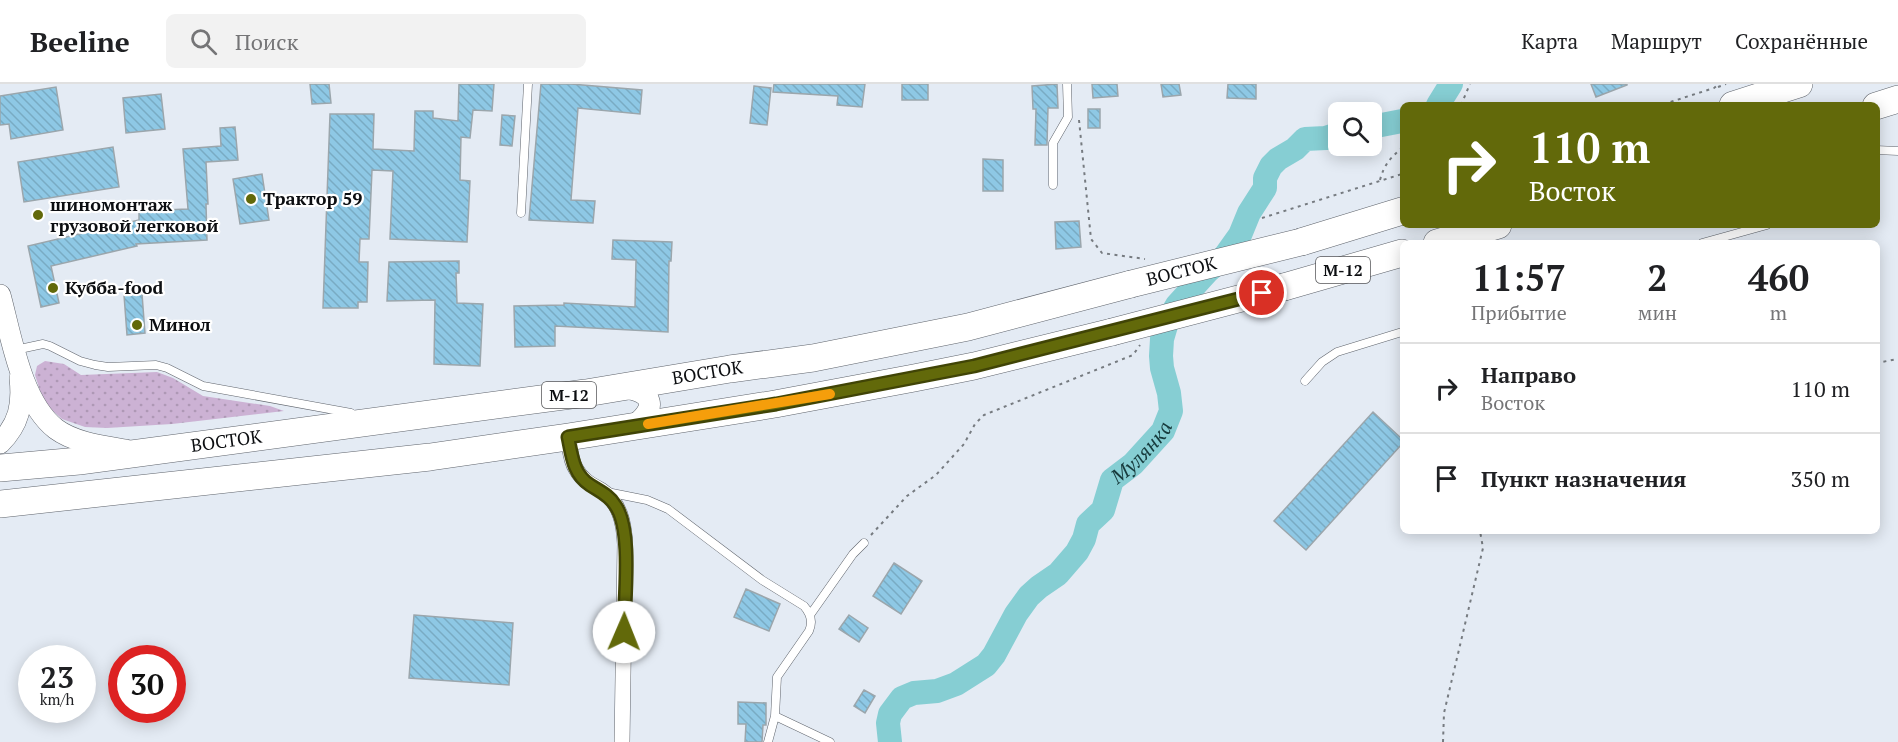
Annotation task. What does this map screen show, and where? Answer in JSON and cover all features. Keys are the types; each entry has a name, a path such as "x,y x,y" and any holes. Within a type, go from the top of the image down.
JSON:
{"highway":[{"path":"1724,96 1799,84"},
{"path":"1880,105 1898,99"},
{"name":"ВОСТОК","path":"0,468 385,420 855,351 968,327 1301,242 1400,212"},
{"path":"1447,240 1488,228"},
{"name":"ВОСТОК","path":"0,504 430,457 776,404 974,366 1284,287 1400,254"}],"street":[{"path":"0,295 17,358 22,392 20,412 13,429 0,443"},
{"path":"17,358 36,405 57,430 92,443 142,452"},
{"path":"620,387 641,392 650,401 648,412 632,427"},
{"path":"568,437 574,467 583,479 602,491 615,504 623,519 625,532 622,742"}],"lane":[{"path":"521,213 528,84"},
{"path":"1053,184 1053,142 1068,117 1067,84"},
{"path":"1880,150 1898,151"},
{"path":"1713,240 1756,228"},
{"path":"1305,381 1322,362 1337,352 1400,333"},
{"path":"17,358 43,344 74,359 95,365 108,367 156,365 203,386 385,420"},
{"path":"602,491 647,500 668,509 762,580 804,606 810,615 809,631 777,677 775,716 768,742"},
{"path":"810,615 864,543"},
{"path":"775,716 830,742"}],"path":[{"path":"1462,102 1470,84"},
{"path":"1719,84 1724,96"},
{"path":"1724,96 1726,84"},
{"path":"1679,102 1724,96"},
{"path":"1380,180 1383,167 1400,150"},
{"path":"1262,218 1400,175"},
{"path":"1880,362 1898,358"},
{"path":"1443,742 1444,713 1483,548 1481,534"}],"shaded area":[{"path":"45,361 64,364 81,375 157,372 173,378 203,396 270,406 284,411 172,424 85,427 62,419 44,403 35,375 37,366"}],"building":[{"path":"310,84 329,84 331,103 312,104"},
{"path":"459,84 494,84 492,111 473,110 470,138 461,137 460,180 470,181 467,242 390,239 393,171 372,170 369,239 360,239 359,262 368,262 367,302 358,302 358,308 323,308 330,114 374,114 373,149 414,151 415,111 433,111 433,118 458,121"},
{"path":"541,84 642,90 640,114 578,108 571,200 595,201 593,223 529,220"},
{"path":"774,84 865,84 862,107 837,105 838,96 773,92"},
{"path":"902,84 928,84 928,100 902,100"},
{"path":"1057,84 1058,108 1048,108 1047,145 1035,145 1036,109 1033,109 1032,86"},
{"path":"1092,84 1117,84 1118,96 1093,98"},
{"path":"1161,84 1179,84 1181,95 1163,97"},
{"path":"1228,84 1256,84 1256,99 1227,98"},
{"path":"1591,84 1627,84 1627,85 1596,97"},
{"path":"754,86 771,88 767,125 750,123"},
{"path":"56,87 63,130 11,139 9,124 0,125 0,96"},
{"path":"161,94 165,129 126,133 123,98"},
{"path":"1088,109 1100,109 1100,128 1088,128"},
{"path":"502,115 515,116 512,146 500,145"},
{"path":"235,127 238,160 206,162 207,240 136,244 137,246 51,266 59,303 41,307 28,246 139,220 139,211 188,209 183,149 221,146 220,128"},
{"path":"113,147 119,187 24,202 18,162"},
{"path":"983,159 1003,160 1003,191 983,191"},
{"name":"Трактор 59","path":"262,174 269,220 240,224 233,179"},
{"path":"1079,221 1081,247 1056,249 1055,222"},
{"path":"613,240 672,242 671,261 669,261 668,332 555,326 555,346 515,347 514,306 564,305 564,303 635,307 636,260 612,259"},
{"path":"459,261 459,273 456,273 457,303 483,304 480,366 434,364 435,300 387,301 389,262"},
{"path":"142,294 145,333 127,335 124,295"},
{"path":"1373,412 1400,437 1400,446 1306,550 1274,521"},
{"path":"894,563 922,581 901,614 873,596"},
{"path":"746,589 780,604 769,631 734,617"},
{"path":"414,615 513,623 509,685 409,678"},
{"path":"849,615 868,628 859,642 839,629"},
{"path":"864,690 875,696 865,713 854,706"},
{"path":"738,702 766,703 766,725 763,725 762,742 745,742 746,724 738,724"}],"waterway":[{"name":"Мулянка","path":"1440,102 1451,84"},
{"name":"Мулянка","path":"1382,125 1400,121"},
{"name":"Мулянка","path":"890,742 888,723 890,714 902,698 914,693 937,691 956,684 986,665 1029,596 1058,574 1077,552 1088,524 1103,510 1112,480 1133,464 1163,431 1171,411 1162,368 1162,339 1167,322 1177,305 1225,256 1240,235 1249,213 1265,188 1265,178 1271,166 1305,139 1328,137"}],"slow traffic":[{"path":"648,424 830,394"}],"place":[{"name":"Трактор 59","path":"251,199"},
{"name":"шиномонтаж грузовой легковой","path":"38,215"},
{"name":"Кубба-food","path":"53,288"},
{"name":"Минол","path":"137,325"}],"route":[{"path":"624,632 625,532 623,519 615,504 602,491 583,479 574,467 568,437 776,404 974,366 1262,293"}]}
